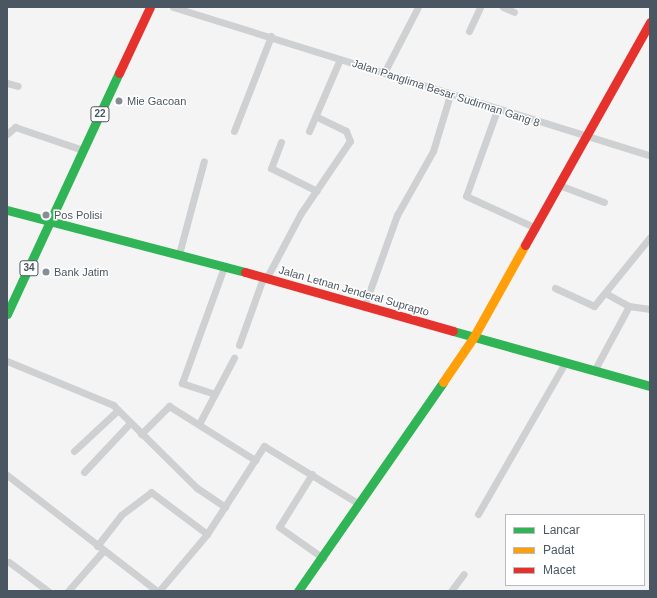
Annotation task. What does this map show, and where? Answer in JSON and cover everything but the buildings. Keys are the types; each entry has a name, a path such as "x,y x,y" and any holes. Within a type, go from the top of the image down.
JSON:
{"main road":[{"name":"22","path":"50,221 150,7"},
{"path":"298,591 323,558 473,338 587,137 650,22"},
{"name":"Jalan Letnan Jenderal Suprapto","path":"7,210 178,254 473,338 650,386"},
{"name":"34","path":"7,314 50,221"}],"street":[{"name":"Jalan Panglima Besar Sudirman Gang 8","path":"173,7 271,36 340,59 385,71 450,95 650,156"},
{"path":"385,71 418,7"},
{"path":"469,31 480,7"},
{"path":"503,7 514,12"},
{"path":"234,131 271,36"},
{"path":"308,131 340,59"},
{"path":"7,83 18,86"},
{"path":"364,307 397,215 433,151 450,95"},
{"path":"497,110 466,196 536,228"},
{"path":"239,345 265,278 317,190 351,137 315,116"},
{"path":"7,134 15,127 84,150"},
{"path":"281,142 271,168 317,190"},
{"path":"178,254 204,161"},
{"path":"559,185 604,202"},
{"path":"555,288 592,306 607,294 650,237"},
{"path":"215,394 182,383 224,267"},
{"path":"607,294 629,306 650,309"},
{"path":"594,371 629,306"},
{"path":"199,424 234,358"},
{"path":"7,361 103,400 118,410 197,488 225,507"},
{"path":"478,514 565,363"},
{"path":"141,434 167,406 199,424 255,460"},
{"path":"74,451 118,410"},
{"path":"84,472 130,423"},
{"path":"7,474 103,551 158,591 207,534 255,460 266,446 359,504"},
{"path":"312,474 280,527 323,558"},
{"path":"97,546 121,515 151,492 207,534"},
{"path":"68,591 103,551"},
{"path":"9,562 48,591"},
{"path":"451,591 464,574"}],"traffic: fast":[{"path":"7,314 119,73"},
{"path":"7,210 245,272"},
{"path":"453,331 650,386"},
{"path":"298,591 443,382"}],"traffic: slow":[{"path":"443,382 473,338 525,245"}],"traffic: jam":[{"path":"119,73 150,7"},
{"path":"525,245 650,22"},
{"path":"245,272 453,331"}],"place":[{"name":"Mie Gacoan","path":"119,101"},
{"name":"Pos Polisi","path":"46,215"},
{"name":"Bank Jatim","path":"46,272"}]}
